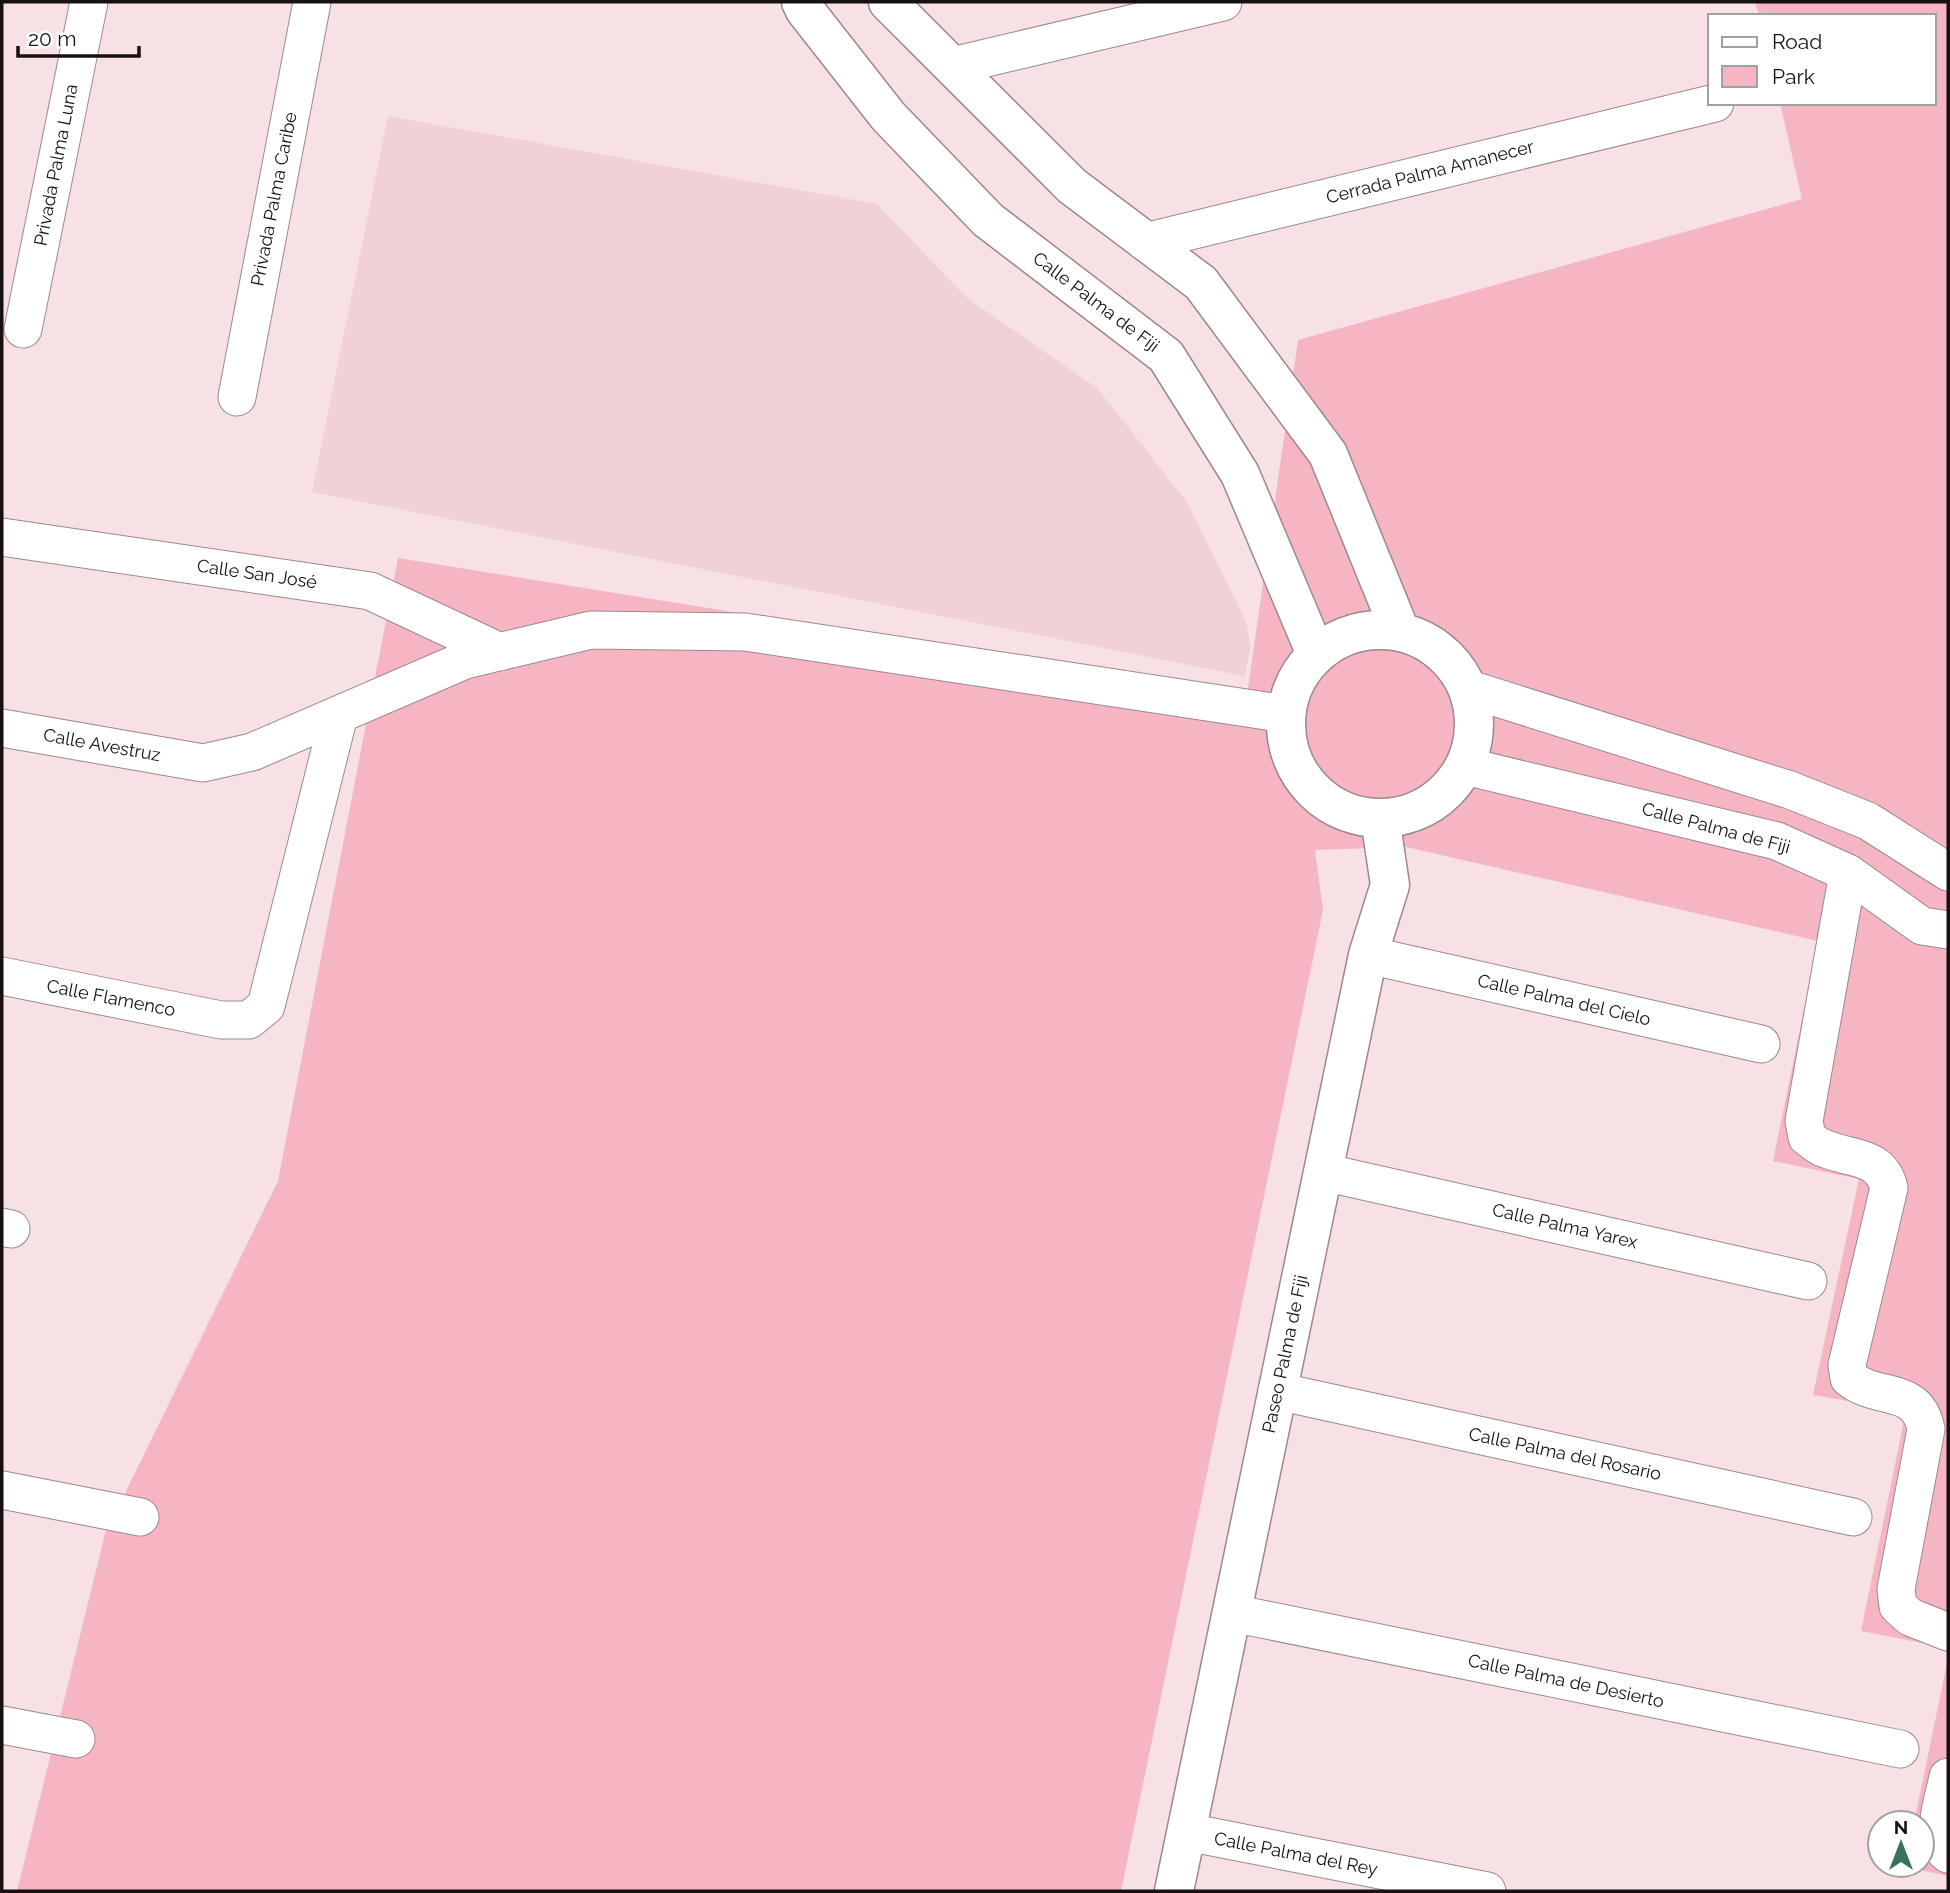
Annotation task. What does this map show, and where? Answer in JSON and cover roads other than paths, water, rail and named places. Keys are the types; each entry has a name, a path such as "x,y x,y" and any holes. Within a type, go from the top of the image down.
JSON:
{"street":[{"name":"Privada Palma Luna","path":"23,329 89,2"},
{"name":"Privada Palma Caribe","path":"237,397 312,2"},
{"name":"Calle Palma de Fiji","path":"801,2 888,116 988,220 1166,356 1240,474 1316,654"},
{"path":"888,2 1072,186 1201,283 1328,454 1400,631"},
{"path":"952,66 1223,2"},
{"name":"Cerrada Palma Amanecer","path":"1145,242 1708,105"},
{"name":"Calle San José","path":"2,537 370,591 500,652"},
{"path":"1378,629 1400,631 1440,650 1456,667 1469,689 1475,715 1474,741 1465,766 1450,787 1430,804 1406,814 1380,818 1354,814 1330,803 1310,786 1295,765 1287,740 1286,714 1291,692 1301,672 1316,654 1334,641 1355,632 1378,629"},
{"path":"339,715 465,660 591,631 746,632 1286,714"},
{"path":"1469,689 1790,790 1868,821 1948,872"},
{"name":"Calle Avestruz","path":"2,728 203,763 252,752 339,715"},
{"name":"Calle Flamenco","path":"2,976 221,1020 249,1020 266,1006 339,715"},
{"name":"Calle Palma de Fiji","path":"1465,766 1777,841 1847,873 1922,926 1948,930"},
{"name":"Paseo Palma de Fiji","path":"1174,1891 1368,955 1390,885 1380,818"},
{"path":"1847,873 1804,1121 1807,1137 1819,1147 1877,1165 1886,1175 1889,1188 1847,1365 1849,1378 1858,1386 1912,1401 1923,1414 1926,1429 1896,1589 1898,1606 1910,1617 1948,1632"},
{"name":"Calle Palma del Cielo","path":"1368,955 1761,1044"},
{"name":"Calle Palma Yarex","path":"1323,1172 1808,1281"},
{"name":"Calle Palma del Rosario","path":"1277,1391 1853,1517"},
{"path":"2,1490 140,1517"},
{"name":"Calle Palma de Desierto","path":"1231,1613 1900,1749"},
{"path":"2,1725 76,1739"},
{"path":"1948,1777 1937,1835 1948,1854"},
{"name":"Calle Palma del Rey","path":"1186,1832 1488,1891"}]}
